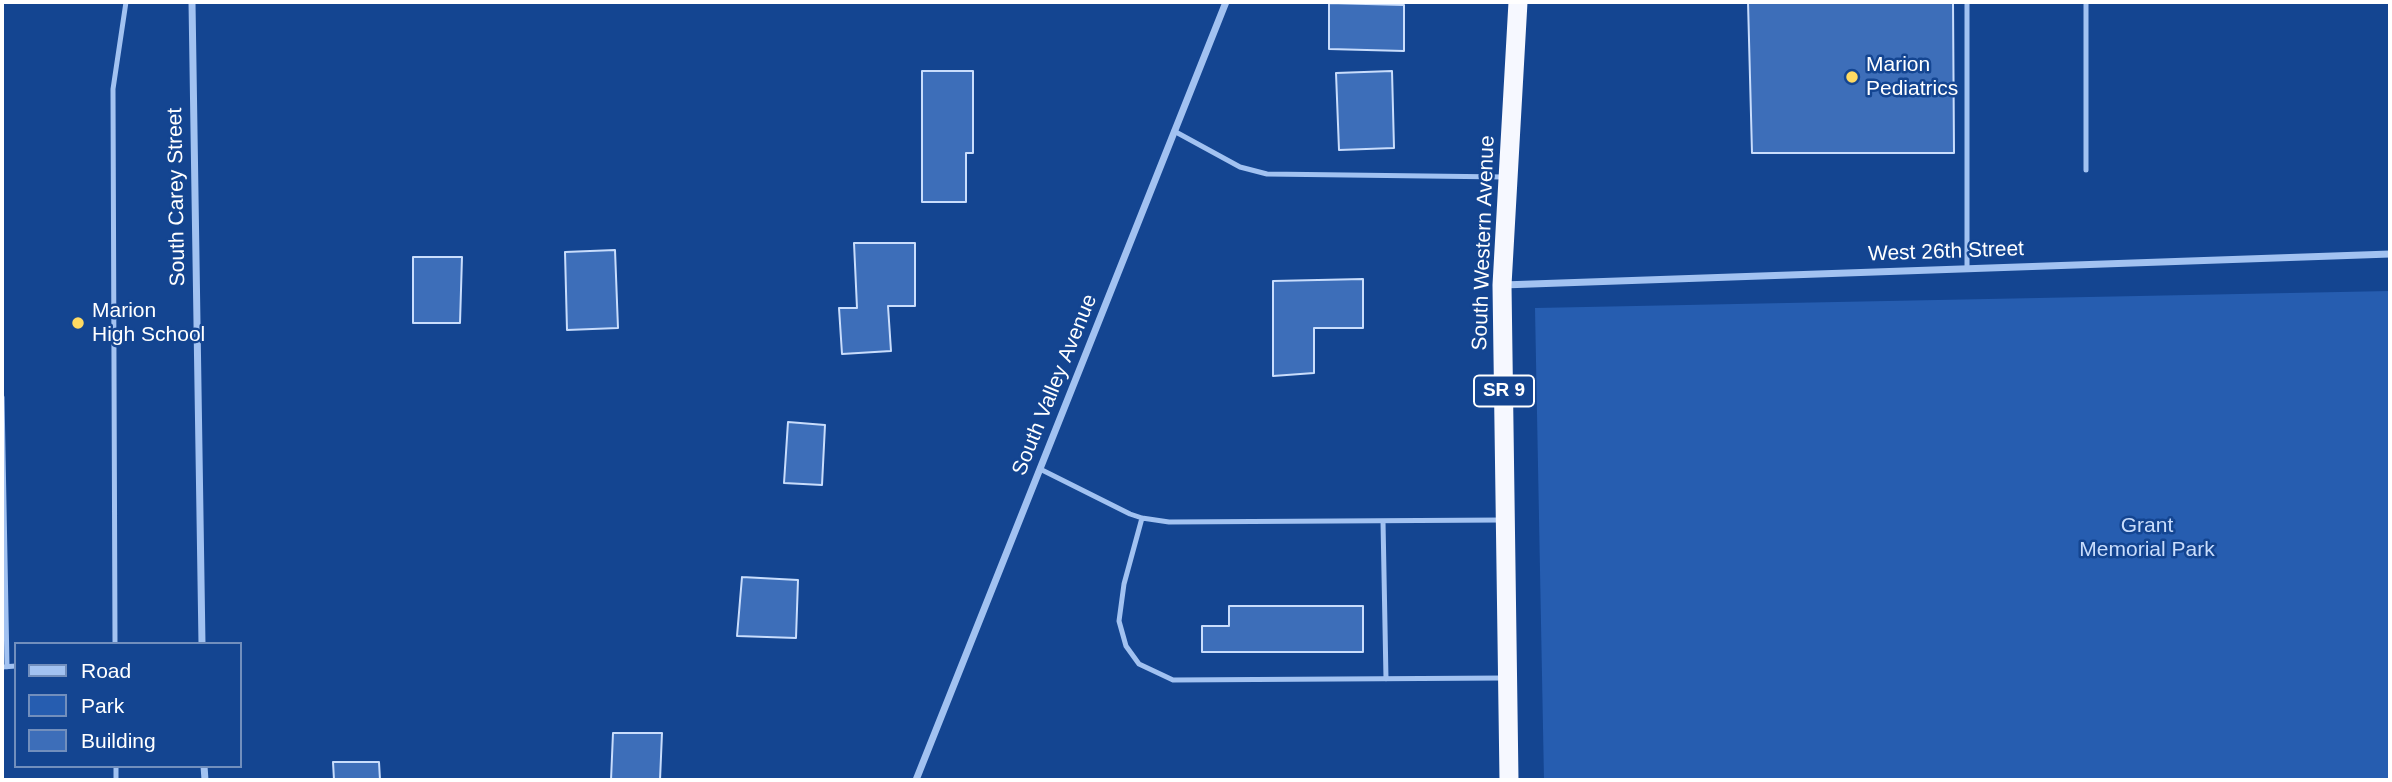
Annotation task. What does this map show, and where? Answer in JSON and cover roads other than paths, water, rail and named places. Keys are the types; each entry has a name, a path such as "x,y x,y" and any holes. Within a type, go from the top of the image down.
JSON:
{"highway":[{"name":"South Western Avenue","path":"1509,780 1502,285 1518,2"}],"street":[{"name":"South Carey Street","path":"192,2 202,642"},
{"name":"South Valley Avenue","path":"916,780 1226,2"},
{"name":"West 26th Street","path":"1502,285 2390,254"}],"lane":[{"path":"115,642 113,89 126,2"},
{"path":"1967,2 1967,269"},
{"path":"2086,2 2086,170"},
{"path":"1174,131 1240,167 1267,174 1508,177"},
{"path":"2,397 4,667"},
{"path":"1040,469 1142,519 1169,522 1506,520"},
{"path":"1142,519 1124,584 1118,621 1126,646 1139,664 1173,680 1508,678"},
{"path":"1383,522 1386,679"}],"place":[{"name":"Marion Pediatrics","path":"1852,77"},
{"name":"Marion High School","path":"78,323"}],"park label":[{"name":"Grant Memorial Park","path":"2147,538"}]}
